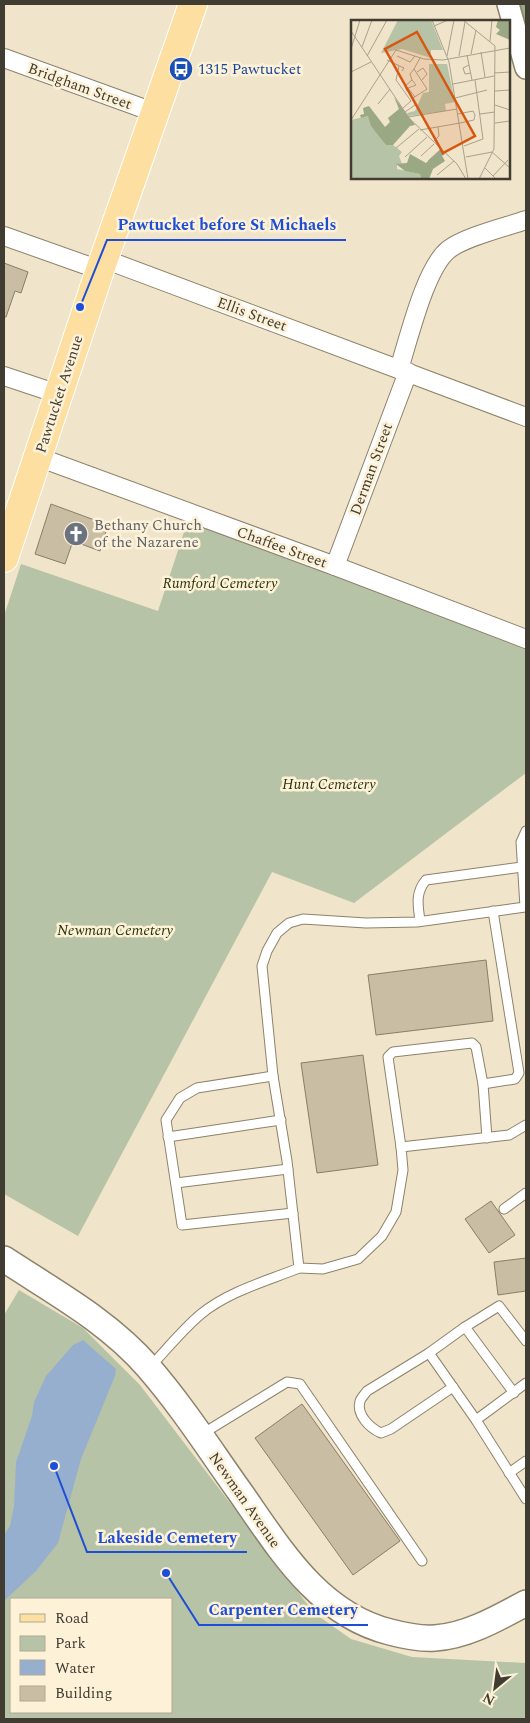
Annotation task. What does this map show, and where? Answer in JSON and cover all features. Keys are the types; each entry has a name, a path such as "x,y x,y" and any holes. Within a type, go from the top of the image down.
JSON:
{"main road":[{"name":"Pawtucket Avenue","path":"4,558 102,265 194,4"},
{"name":"Newman Avenue","path":"4,1259 102,1323 131,1349 149,1368 200,1435 299,1574 324,1599 345,1614 376,1628 406,1636 436,1638 468,1631 526,1603"}],"street":[{"path":"508,4 526,68"},
{"name":"Bridgham Street","path":"4,58 156,113"},
{"name":"Derman Street","path":"335,566 403,370 430,274 438,259 449,249 463,242 526,220"},
{"name":"Ellis Street","path":"4,236 102,265 403,370 526,416"},
{"path":"4,376 58,394"},
{"name":"Chaffee Street","path":"38,457 335,566 526,639"}],"lane":[{"path":"299,1268 262,966 267,950 277,933 289,923 303,919 366,924 420,921 493,911 526,910 520,842 526,830"},
{"path":"420,921 419,888 426,880 522,867"},
{"path":"483,1084 515,1079 518,1072 493,911"},
{"path":"149,1368 201,1314 217,1303 236,1293 299,1268 323,1269 358,1259 382,1236 396,1212 403,1170 388,1057 393,1052 472,1044 476,1047 483,1084 487,1138"},
{"path":"274,1076 197,1088 180,1098 166,1120 168,1137 182,1225 293,1213"},
{"path":"168,1137 280,1120"},
{"path":"401,1147 509,1135 526,1125"},
{"path":"176,1183 288,1169"},
{"path":"504,1208 526,1193"},
{"path":"453,1388 392,1429 381,1433 371,1428 359,1410 360,1400 367,1391 500,1306 526,1341"},
{"path":"465,1327 514,1392"},
{"path":"429,1353 476,1420 526,1499"},
{"path":"200,1435 287,1382 300,1384 422,1561"},
{"path":"476,1420 526,1383"},
{"path":"509,1473 526,1461"}],"green space":[{"path":"512,4 526,4 526,51"},
{"path":"188,520 526,647 526,773 354,903 272,872 78,1236 4,1194 4,616 21,564 158,611"},
{"path":"19,1290 83,1328 140,1385 314,1613 351,1639 412,1657 526,1663 526,1719 4,1719 4,1315"}],"water":[{"path":"83,1340 116,1369 115,1376 81,1459 58,1543 36,1571 4,1601 4,1535 10,1526 14,1506 16,1462 32,1416 34,1402 46,1376 73,1345"}],"building":[{"path":"4,263 28,272 21,293 15,291 6,317 4,317"},
{"name":"Bethany Church of the Nazarene","path":"51,504 108,525 100,551 73,541 65,564 35,554"},
{"path":"486,960 493,1021 376,1035 368,975"},
{"path":"363,1055 378,1165 317,1173 301,1063"},
{"path":"491,1201 515,1235 489,1253 465,1219"},
{"path":"526,1258 526,1291 498,1295 494,1262"},
{"path":"302,1404 400,1541 353,1575 255,1438"}],"place":[{"name":"1315 Pawtucket","path":"181,69"},
{"name":"Pawtucket before St Michaels","path":"80,307"},
{"name":"Bethany Church of the Nazarene","path":"76,534"},
{"name":"Lakeside Cemetery","path":"54,1466"},
{"name":"Carpenter Cemetery","path":"166,1573"}],"park label":[{"name":"Rumford Cemetery","path":"220,583"},
{"name":"Hunt Cemetery","path":"329,784"},
{"name":"Newman Cemetery","path":"115,930"}]}
